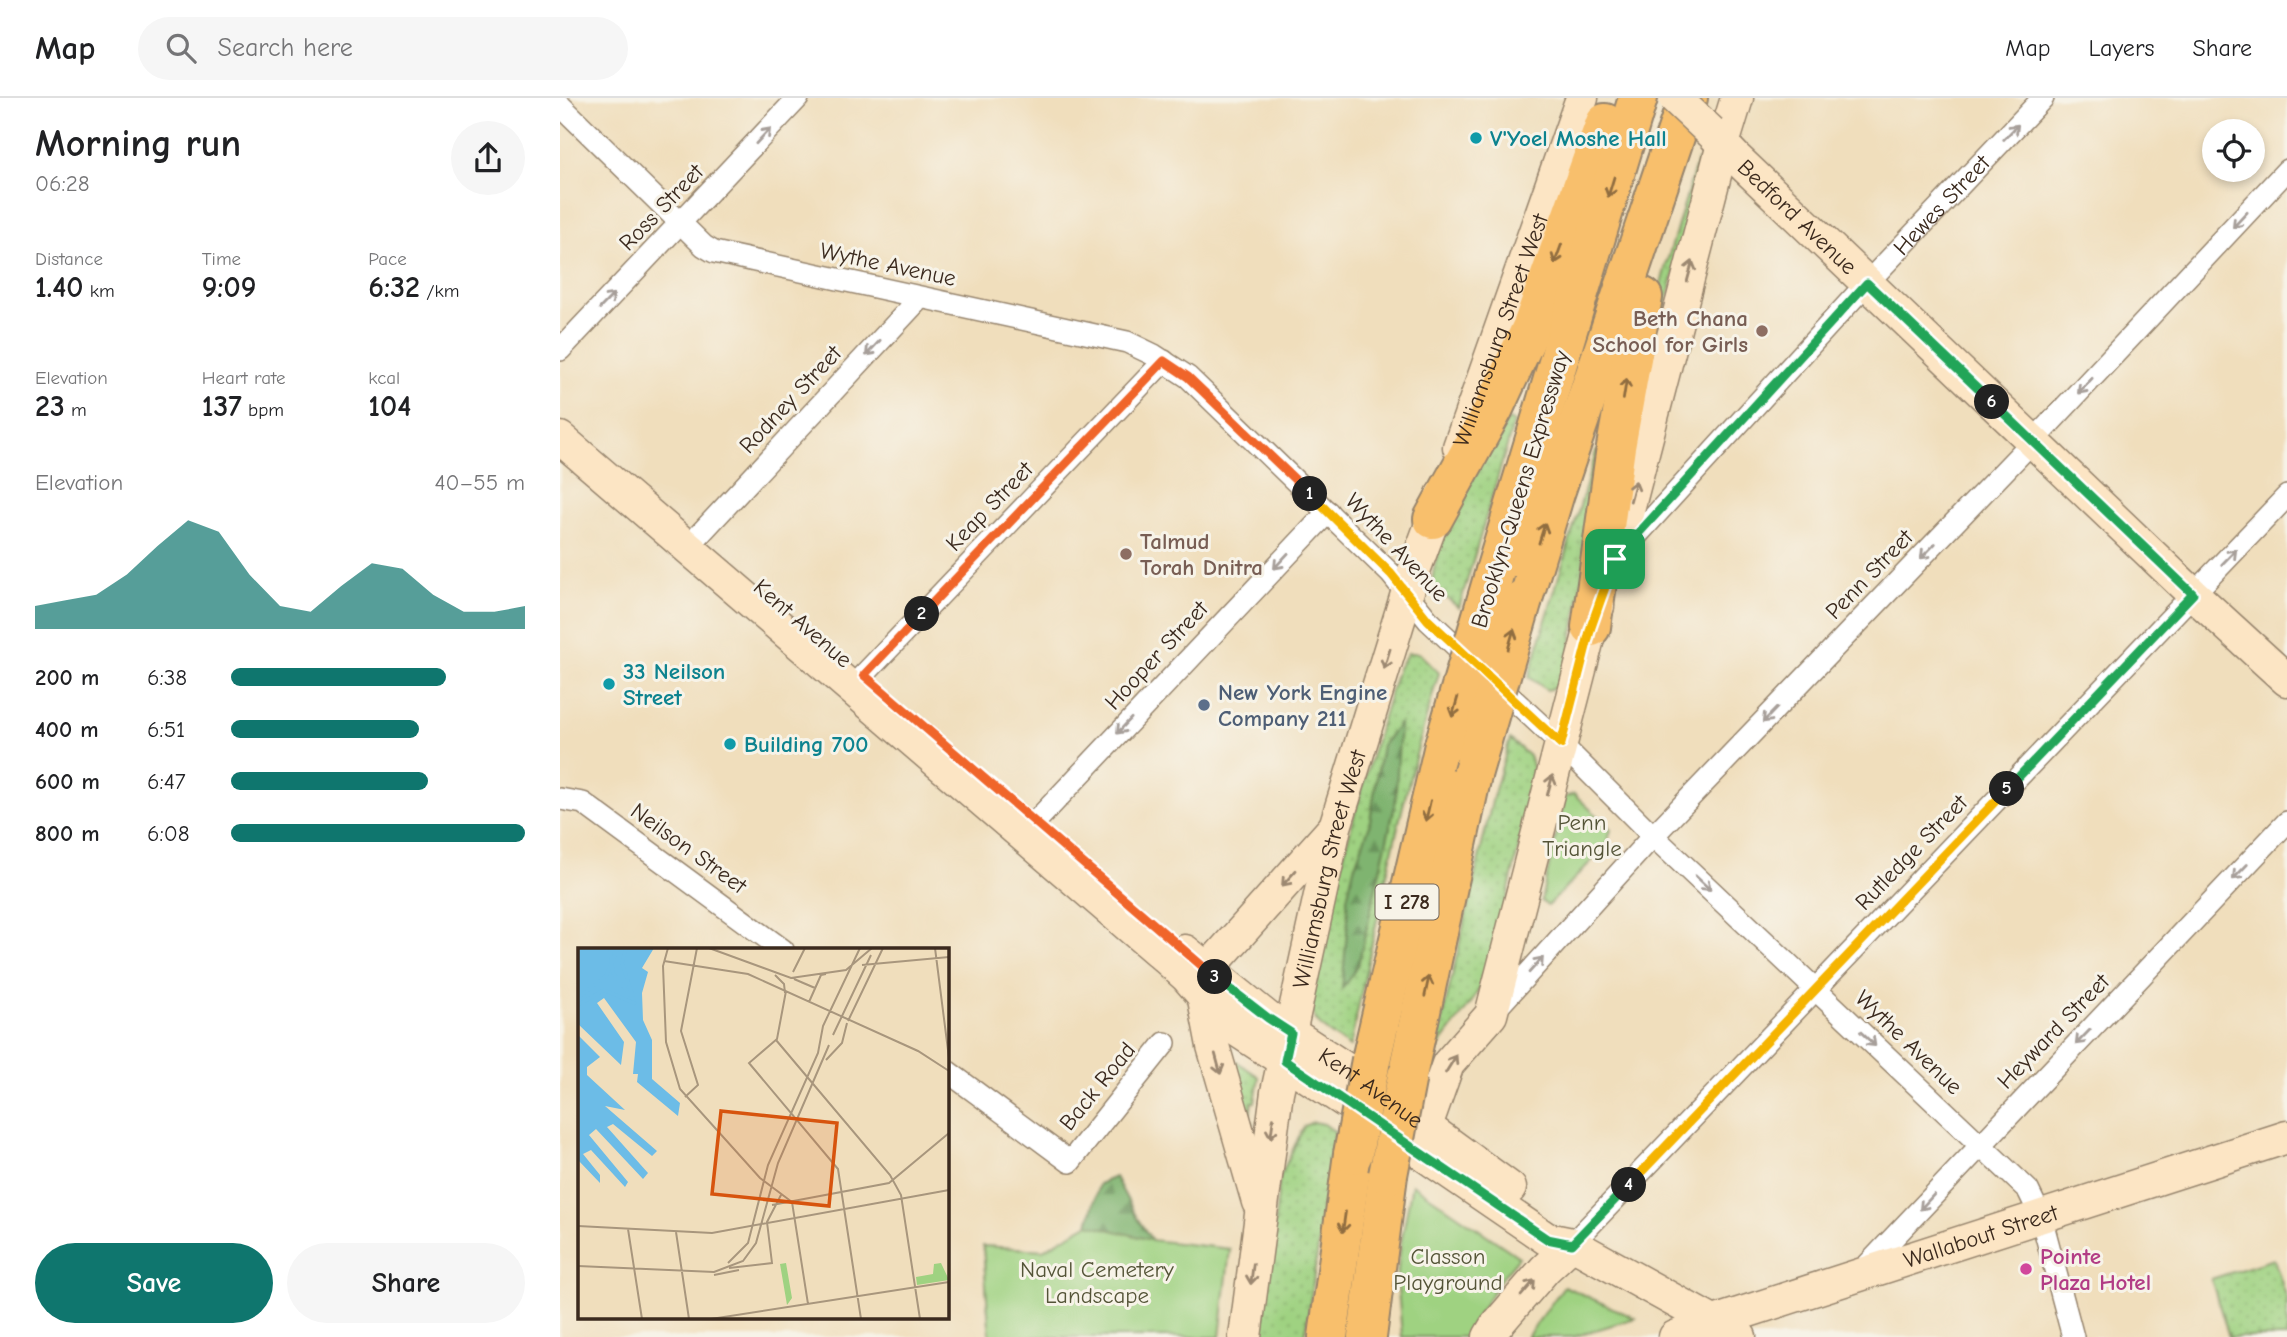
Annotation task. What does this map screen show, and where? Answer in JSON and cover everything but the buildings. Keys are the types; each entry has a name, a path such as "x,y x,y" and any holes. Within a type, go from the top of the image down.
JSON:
{"highway":[{"path":"1433,519 1494,408 1532,326 1614,98"},
{"name":"Brooklyn-Queens Expressway","path":"1328,1337 1353,1154 1371,1060 1444,745 1638,98"},
{"name":"Brooklyn-Queens Expressway","path":"1367,1337 1388,1175 1472,775 1555,492 1703,138 1688,98"},
{"path":"1591,627 1633,345 1703,138"}],"main road":[{"name":"Williamsburg Street West","path":"1245,1337 1277,1092 1335,827 1433,519 1582,98"},
{"name":"Bedford Avenue","path":"1675,98 1703,138 1867,283 2287,680"},
{"path":"1422,1139 1448,1064 1491,1015 1591,627 1615,559 1703,138 1737,98"},
{"name":"Kent Avenue","path":"560,415 699,535 858,681"},
{"name":"Kent Avenue","path":"560,438 858,681 1205,984 1268,1018 1288,1047 1355,1075 1422,1139 1561,1224 1572,1244 1740,1337"},
{"path":"1261,1212 1213,1046 1205,984 1335,827"},
{"name":"Wallabout Street","path":"1675,1337 1711,1323 2287,1137"},
{"path":"1489,1337 1495,1326 1545,1269 1572,1244"}],"street":[{"name":"Ross Street","path":"560,350 798,98"},
{"name":"Hewes Street","path":"1615,559 1867,283 2043,98"},
{"name":"Wythe Avenue","path":"560,105 714,253 1127,342 1188,377 1391,574 1428,620 2028,1190 2041,1217 2073,1337"},
{"name":"Penn Street","path":"1491,1015 1653,836 2033,441 2287,170"},
{"name":"Rodney Street","path":"699,535 920,298"},
{"name":"Keap Street","path":"858,681 1164,361"},
{"name":"Rutledge Street","path":"1572,1244 2287,496"},
{"name":"Hooper Street","path":"1029,828 1328,512"},
{"name":"Neilson Street","path":"560,799 583,803 780,948"},
{"name":"Heyward Street","path":"1857,1276 2287,822"},
{"name":"Back Road","path":"948,1072 1070,1162 1165,1043"}],"green space":[{"path":"1697,161 1702,166 1636,419 1642,360 1666,265"},
{"path":"1508,420 1514,422 1459,608 1432,586 1435,565 1441,544 1461,500"},
{"path":"1600,449 1604,456 1566,674 1558,687 1547,690 1529,677 1596,452"},
{"path":"1408,653 1419,653 1439,673 1401,812 1350,1047 1317,1021 1312,1010 1312,994 1356,809 1398,668"},
{"path":"1400,723 1395,805 1358,965 1342,989 1348,919 1347,898 1354,868 1369,827 1382,745"},
{"path":"1510,739 1529,756 1535,776 1491,968 1471,1003 1435,1051 1493,797"},
{"name":"Penn Triangle","path":"1574,794 1611,829 1607,845 1548,906 1541,901 1565,797"},
{"path":"1236,1061 1259,1077 1249,1120 1252,1122 1249,1141 1230,1063"},
{"path":"1313,1122 1324,1124 1335,1132 1305,1337 1261,1337 1280,1177 1304,1126"},
{"path":"1115,1177 1157,1248 990,1337 983,1246 1043,1250 1088,1224 1099,1184"},
{"name":"Classon Playground","path":"1412,1184 1519,1257 1500,1280 1464,1337 1402,1337 1397,1277"},
{"name":"Naval Cemetery Landscape","path":"1088,1224 1151,1240 1230,1249 1220,1337 990,1337 983,1246 1043,1250"},
{"path":"2274,1259 2287,1299 2287,1337 2229,1337 2211,1279"},
{"path":"1564,1286 1635,1318 1573,1337 1527,1337"}],"place":[{"name":"V'Yoel Moshe Hall","path":"1476,138"},
{"name":"Beth Chana School for Girls","path":"1762,331"},
{"name":"Talmud Torah Dnitra","path":"1126,554"},
{"name":"33 Neilson Street","path":"609,684"},
{"name":"New York Engine Company 211","path":"1204,705"},
{"name":"Building 700","path":"730,744"},
{"name":"Pointe Plaza Hotel","path":"2026,1269"}],"route":[{"path":"1867,283 2193,594 1572,1244 1547,1239 1285,1061 1291,1033 1207,970 864,675 1164,361 1188,377 1298,483 1391,574 1428,620 1561,744 1591,627 1615,559 1867,283"}]}
